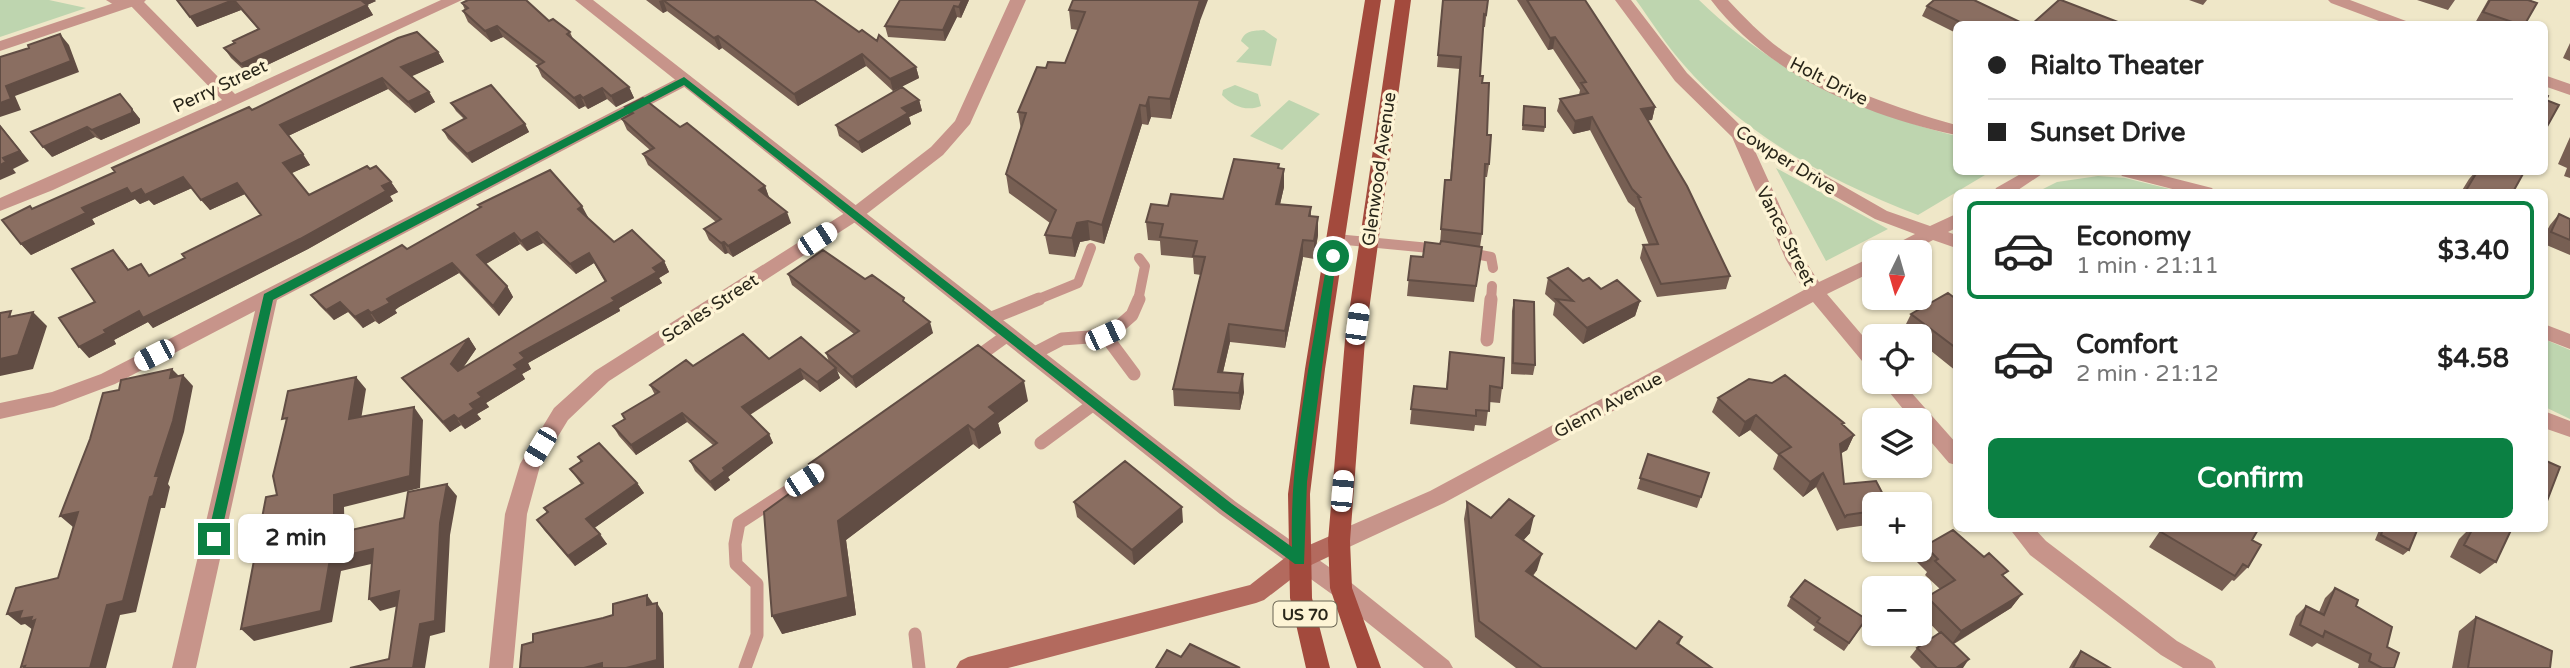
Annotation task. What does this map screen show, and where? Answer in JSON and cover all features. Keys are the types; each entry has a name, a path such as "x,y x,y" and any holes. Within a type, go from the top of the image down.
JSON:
{"main road":[{"name":"Glenwood Avenue","path":"1318,668 1301,598 1298,521 1301,482 1315,369 1373,0"},
{"name":"Glenwood Avenue","path":"1369,668 1341,588 1339,541 1349,396 1403,0"},
{"path":"968,668 1255,593 1299,560 1339,541"}],"street":[{"path":"114,0 136,1 233,101"},
{"name":"Perry Street","path":"0,205 454,0"},
{"path":"583,0 1228,508 1341,588 1441,668"},
{"name":"Scales Street","path":"501,668 516,514 530,464 561,414 602,376 854,215 937,151 962,124 1018,0"},
{"name":"Cowper Drive","path":"1623,0 1681,77 1739,134 1881,215 1953,241"},
{"name":"Holt Drive","path":"1719,0 1768,47 1815,76 1864,100 1953,129"},
{"path":"2336,0 2392,21"},
{"path":"0,46 136,1"},
{"path":"0,411 54,399 108,379 684,80"},
{"path":"2548,82 2570,90"},
{"name":"Vance Street","path":"1739,134 1795,260 1815,292 1862,348"},
{"path":"2007,189 2031,175"},
{"path":"2140,175 2194,189"},
{"path":"1921,240 1953,222"},
{"name":"Glenn Avenue","path":"1339,541 1437,497 1862,269"},
{"path":"184,668 268,297"},
{"path":"2548,333 2570,342"},
{"path":"1901,394 1953,454"},
{"path":"2548,421 2570,429"},
{"path":"2024,532 2038,548 2169,649 2204,668"}],"lane":[{"path":"1336,239 1463,251 1491,257 1493,268"},
{"path":"989,319 1078,283 1091,248"},
{"path":"1033,354 1064,338 1105,335 1125,326 1140,302 1145,266 1139,258"},
{"path":"1487,340 1492,286"},
{"path":"960,369 1009,334"},
{"path":"1105,335 1135,374"},
{"path":"1041,443 1095,402"},
{"path":"745,668 757,635 757,584 736,565 735,544 739,523 833,461"},
{"path":"915,634 919,668"}],"green space":[{"path":"0,0 49,0 86,8 0,37"},
{"path":"1636,0 1699,0 1756,47 1818,85 1885,114 1953,135 1953,175 1985,175 1962,189 1953,189 1953,194 1918,215 1886,202 1822,172 1762,135 1708,90 1665,41"},
{"path":"1264,30 1277,39 1271,66 1236,62 1249,48 1241,41 1245,35"},
{"path":"1235,85 1258,94 1261,106 1245,108 1226,99 1222,95 1223,90"},
{"path":"1289,100 1320,114 1282,150 1250,136"},
{"path":"1776,168 1888,229 1862,240 1826,261"},
{"path":"2098,176 2125,178 2170,189 2043,189 2057,182"},
{"path":"2548,341 2570,350 2570,419 2548,408"}],"building":[{"path":"177,0 233,0 190,17"},
{"path":"234,0 361,0 367,5 241,64 224,48 259,29"},
{"path":"468,0 526,0 549,21 553,19 570,32 567,34 629,87 611,96 602,88 583,98 580,95 574,98 537,66 544,62 497,26 485,31 463,11 468,8 462,3"},
{"path":"663,0 814,0 859,32 862,30 877,41 879,35 916,67 890,79 862,54 794,94 718,36 714,38"},
{"path":"900,0 962,0 959,7 954,6 943,30 885,26"},
{"path":"1073,0 1200,0 1170,99 1149,97 1146,106 1140,105 1102,225 1088,221 1077,223 1072,238 1045,235 1056,210 1006,174 1026,113 1018,112 1037,67 1046,68 1048,62 1065,63 1085,12 1069,10"},
{"path":"1443,0 1488,0 1486,15 1484,14 1480,76 1483,76 1482,83 1489,83 1487,135 1491,135 1489,164 1485,164 1482,234 1441,229 1445,180 1451,180 1461,57 1438,55"},
{"path":"1527,0 1585,0 1655,107 1641,109 1687,186 1730,276 1661,284 1643,245 1658,244 1640,197 1632,189 1592,117 1575,121 1560,99 1588,93 1581,83 1586,82 1555,37 1550,38"},
{"path":"1934,0 1974,0 2018,21 1958,21 1927,6"},
{"path":"2061,0 2115,21 2035,21"},
{"path":"2490,0 2528,0 2537,3 2527,21 2509,21 2483,12"},
{"path":"417,32 438,52 401,67 429,92 408,102 382,78 280,125 303,154 283,163 309,195 367,166 370,169 376,166 391,182 382,186 386,191 300,239 143,318 139,311 79,347 59,318 95,302 72,269 113,250 128,270 141,264 149,276 185,258 182,254 261,215 237,183 201,200 183,177 145,195 141,189 131,194 127,188 82,208 86,213 21,244 2,220 115,172 112,168 249,107 252,110 398,38"},
{"path":"60,34 71,61 6,86 11,99 0,103 0,57"},
{"path":"491,85 525,124 467,154 443,130 466,118 451,103"},
{"path":"902,87 919,100 902,108 908,113 858,142 836,125"},
{"path":"120,94 132,109 132,113 92,130 87,127 43,147 31,132"},
{"path":"643,98 680,127 687,123 765,186 759,190 787,212 728,246 724,242 721,243 704,229 721,219 643,154 654,148 622,119 633,113 625,107"},
{"path":"2548,101 2559,105 2548,125"},
{"path":"1524,106 1545,108 1545,127 1523,125"},
{"path":"0,126 20,151 3,158 6,162 0,165"},
{"path":"1234,159 1279,164 1278,168 1284,169 1276,204 1311,207 1309,216 1318,217 1314,241 1303,240 1285,331 1229,324 1218,372 1243,374 1239,393 1173,389 1205,257 1193,256 1197,241 1160,237 1163,224 1146,222 1151,204 1168,206 1171,194 1223,199"},
{"path":"550,170 582,206 578,209 614,242 632,230 664,261 653,268 657,272 612,298 615,301 520,353 525,358 514,365 518,369 478,393 482,397 470,404 474,409 458,419 454,415 443,422 402,378 469,338 451,364 458,371 606,281 589,253 570,264 537,232 521,241 514,233 477,255 507,286 493,306 452,263 387,299 390,303 371,313 368,310 355,317 340,302 326,310 311,295 402,245 407,249 481,207 478,205"},
{"path":"2475,175 2522,175 2515,189 2467,189"},
{"path":"2559,214 2570,219 2570,240 2551,232"},
{"path":"1441,241 1482,247 1476,286 1408,280 1411,256 1423,257 1425,242 1440,244"},
{"path":"823,250 865,279 872,275 904,298 903,301 930,322 852,377 826,353 859,331 788,274"},
{"path":"1568,268 1583,281 1589,278 1601,289 1617,280 1640,301 1587,328 1556,299 1573,301 1548,278"},
{"path":"1948,293 1953,297 1953,346 1932,330 1932,324 1924,324 1911,314 1918,310 1932,310 1932,302"},
{"path":"1514,300 1534,302 1535,365 1513,363"},
{"path":"11,311 9,317 33,312 18,355 0,359 0,313"},
{"path":"743,334 769,359 801,337 836,368 817,382 800,369 742,407 769,434 723,468 725,471 710,482 690,461 717,443 682,413 631,445 613,426 625,419 622,414 659,392 650,385 686,360 693,366"},
{"path":"978,345 1024,381 989,407 996,413 974,430 968,425 838,521 848,597 772,616 764,512 818,473 809,464"},
{"path":"1450,352 1504,358 1502,388 1490,386 1489,411 1476,410 1476,416 1411,409 1414,386 1447,389"},
{"path":"172,369 170,378 183,375 173,421 155,476 159,476 153,496 150,497 123,601 107,605 90,668 21,667 35,620 30,622 32,617 19,619 22,611 7,614 16,588 58,578 78,512 60,516 90,439 103,393 119,390 121,380"},
{"path":"1785,375 1844,423 1842,424 1854,435 1840,444 1844,484 1876,481 1882,492 1862,492 1862,513 1845,517 1823,473 1810,482 1779,454 1791,447 1756,415 1745,422 1718,398 1749,379 1772,383"},
{"path":"356,377 349,419 414,407 410,476 334,495 334,534 404,518 408,492 447,484 440,523 435,621 420,624 413,668 350,668 389,659 399,591 369,599 373,549 330,559 321,611 241,629 266,497 277,495 273,476 287,418 282,419 288,391"},
{"path":"599,443 637,483 586,519 600,534 568,556 537,520 548,512 544,508 583,483 570,469 582,461 578,457"},
{"path":"1648,454 1709,473 1701,497 1640,478"},
{"path":"1125,461 1182,507 1132,550 1074,502"},
{"path":"2548,462 2560,467 2548,498"},
{"path":"1509,499 1534,516 1516,535 1542,554 1526,571 1636,649 1659,621 1682,637 1677,643 1712,668 1542,668 1479,621 1467,502 1491,518"},
{"path":"1953,530 1984,557 1989,553 2008,571 2002,575 2022,594 1961,631 1932,602 1932,594 1955,580 1935,561 1938,559 1932,553 1932,542"},
{"path":"2161,532 2257,532 2252,540 2261,545 2248,567 2243,564 2235,576"},
{"path":"2382,532 2416,532 2409,550 2381,535"},
{"path":"2471,532 2510,532 2496,562 2464,545"},
{"path":"1805,580 1862,616 1862,625 1849,643 1817,622 1820,618 1791,597"},
{"path":"2335,588 2358,600 2356,606 2392,627 2387,647 2399,653 2394,668 2382,668 2369,661 2371,654 2325,631 2323,637 2300,625 2306,606 2324,615"},
{"path":"647,595 647,605 657,603 657,660 626,668 602,668 602,663 584,668 520,668 522,645 533,642 533,634 613,615 613,604"},
{"path":"2476,617 2552,651 2550,668 2468,668"},
{"path":"1941,632 1969,659 1956,668 1937,668 1917,648 1932,646 1932,638"},
{"path":"1190,644 1240,668 1156,668 1167,650 1181,657"},
{"path":"2081,651 2110,668 2073,668"}],"route":[{"path":"214,539 268,297 684,80 1228,508 1299,560 1301,482 1333,256"}]}
